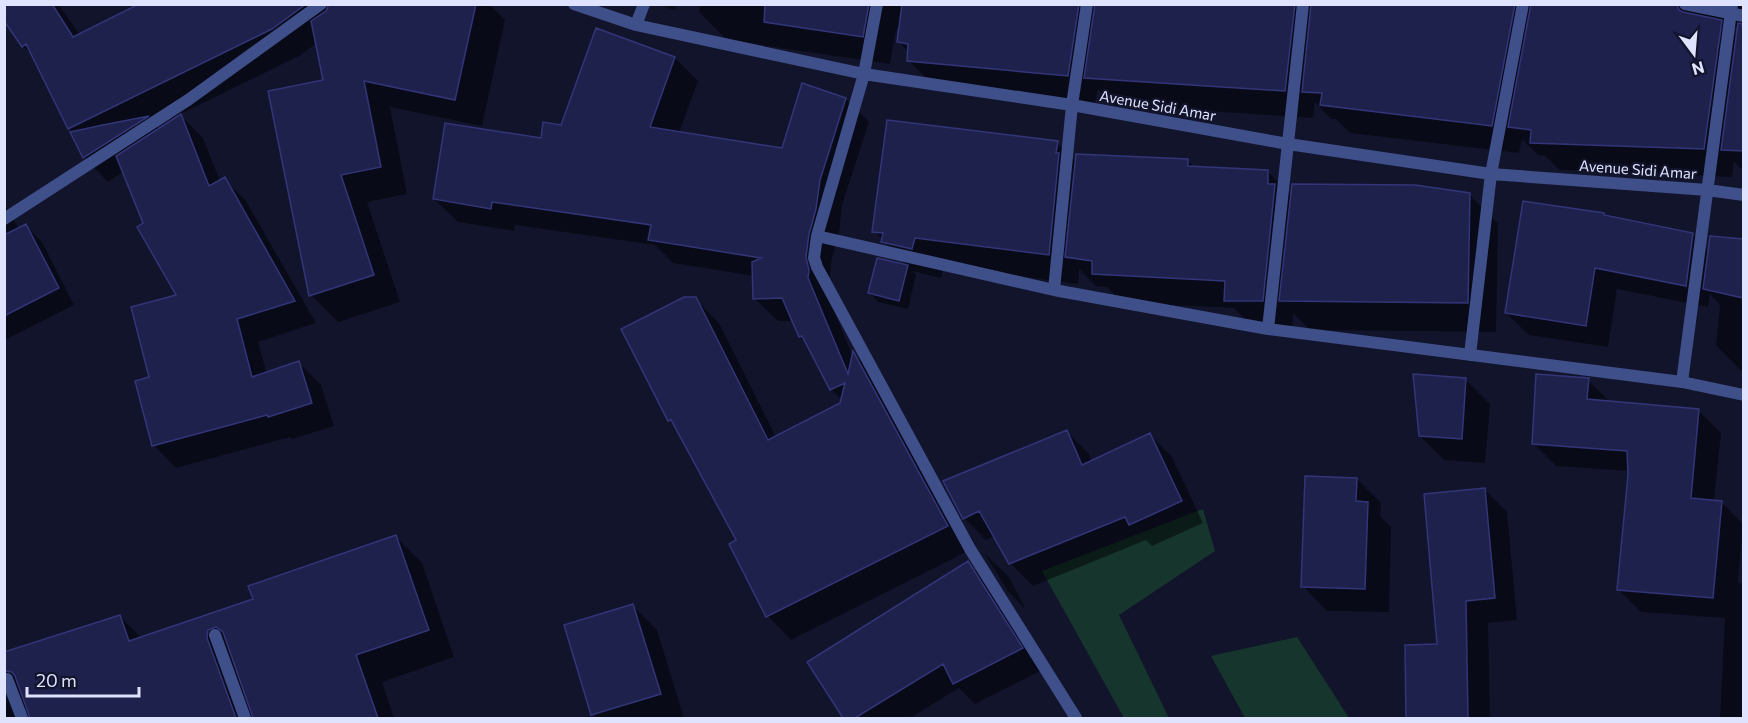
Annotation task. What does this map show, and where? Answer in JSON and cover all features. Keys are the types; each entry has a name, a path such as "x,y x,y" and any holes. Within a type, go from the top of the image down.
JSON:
{"street":[{"path":"4,219 188,100 321,4"},
{"name":"Avenue Sidi Amar","path":"574,4 636,25 864,74 1072,105 1288,144 1491,174 1707,190 1743,195"},
{"path":"636,25 644,4"},
{"path":"877,4 864,74 817,236 814,258 970,549 1076,718"},
{"path":"1054,290 1072,105 1087,4"},
{"path":"1268,329 1303,4"},
{"path":"1470,355 1491,174 1523,4"},
{"path":"1685,4 1731,9 1743,16"},
{"path":"1682,382 1731,9"},
{"path":"817,236 1054,290 1268,329 1682,382 1743,395"},
{"path":"215,635 245,718"},
{"path":"7,679 22,718"}],"green space":[{"path":"1203,509 1215,551 1119,615 1169,718 1124,718 1042,571"},
{"path":"1297,637 1349,718 1245,718 1211,656"}],"building":[{"path":"4,4 52,4 73,37 139,4 306,4 272,29 68,129 26,44 22,47 4,21"},
{"path":"329,4 476,4 455,100 364,81 381,167 341,175 374,275 309,296 268,91 323,80 311,21 326,11"},
{"path":"765,4 869,4 863,37 764,22"},
{"path":"902,4 1079,4 1068,76 907,61 908,44 897,42"},
{"path":"1095,4 1295,4 1285,91 1084,78"},
{"path":"1311,4 1515,4 1492,126 1320,105 1322,93 1302,92"},
{"path":"1531,4 1677,4 1679,10 1683,12 1722,20 1704,149 1530,143 1531,130 1508,127"},
{"path":"1738,23 1743,24 1743,151 1721,150"},
{"path":"596,28 675,57 650,127 782,148 802,83 846,98 820,180 806,257 808,278 848,374 853,351 948,526 766,617 729,544 736,540 671,420 668,421 621,329 684,297 696,297 768,440 840,403 845,383 830,390 802,336 799,337 782,298 753,299 752,262 761,258 648,240 651,225 492,202 491,209 433,199 445,123 541,138 543,122 561,125"},
{"path":"181,114 209,186 225,177 295,301 237,319 252,377 299,361 312,403 268,417 267,415 152,446 135,381 149,377 131,307 176,295 137,227 143,223 116,156"},
{"path":"149,116 83,158 70,132 103,125"},
{"path":"887,120 1058,141 1056,153 1059,153 1049,255 915,238 912,249 881,242 883,233 872,232"},
{"path":"1076,154 1188,159 1188,166 1268,170 1268,184 1275,184 1263,301 1224,301 1225,281 1092,274 1092,261 1065,257"},
{"path":"1292,184 1415,185 1470,193 1468,303 1279,301"},
{"path":"1523,201 1604,213 1604,215 1693,233 1686,286 1595,268 1586,326 1505,313"},
{"path":"26,224 59,288 4,316 4,235"},
{"path":"1710,236 1743,239 1743,298 1703,289"},
{"path":"877,258 908,265 899,301 868,293"},
{"path":"1413,374 1466,378 1462,439 1419,436"},
{"path":"1536,374 1589,378 1587,399 1699,409 1691,498 1722,501 1713,598 1617,590 1628,475 1627,451 1532,444"},
{"path":"1067,430 1082,465 1150,433 1182,501 1129,525 1125,517 1009,564 979,511 963,519 943,481"},
{"path":"1305,476 1357,478 1356,501 1368,502 1365,589 1301,587"},
{"path":"1485,488 1495,598 1466,601 1468,718 1406,718 1405,645 1437,644 1424,494"},
{"path":"396,535 429,630 356,655 378,718 253,718 223,632 216,627 208,630 207,638 236,718 30,718 15,676 12,672 4,671 4,652 120,615 129,641 253,599 248,586"},
{"path":"968,561 1023,648 953,684 943,664 855,718 843,718 807,662"},
{"path":"633,604 661,694 591,715 564,625"}]}
